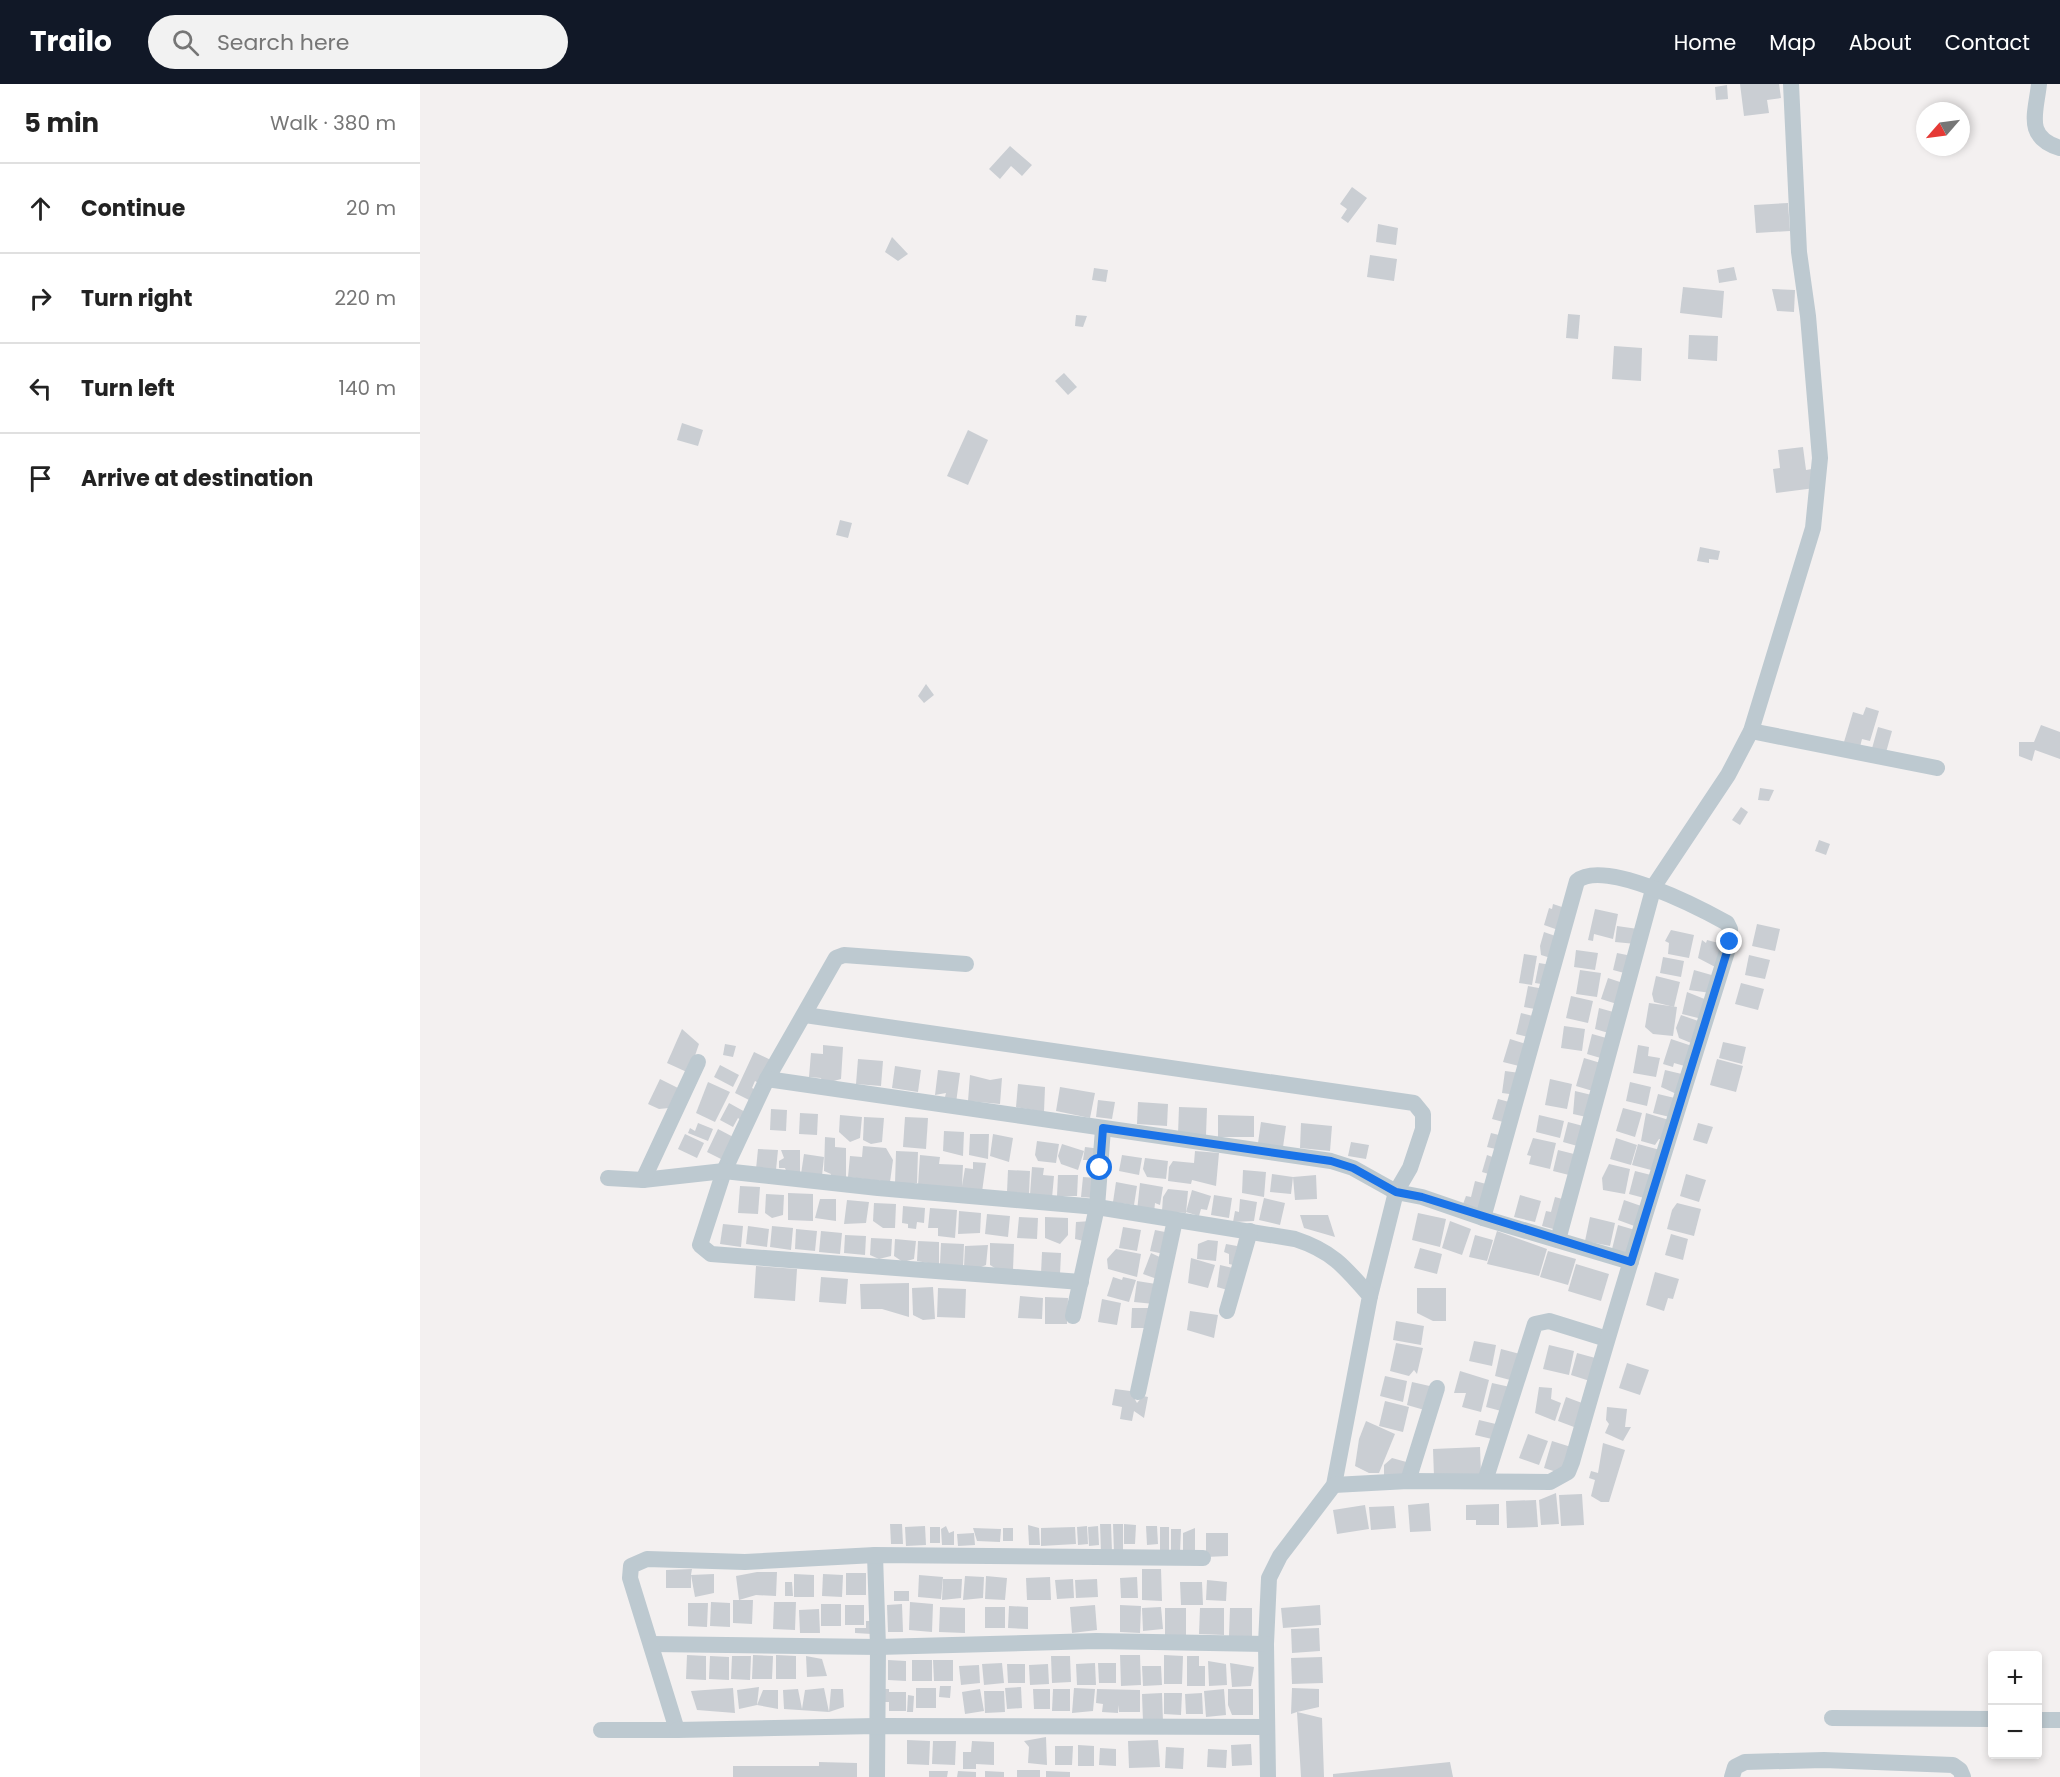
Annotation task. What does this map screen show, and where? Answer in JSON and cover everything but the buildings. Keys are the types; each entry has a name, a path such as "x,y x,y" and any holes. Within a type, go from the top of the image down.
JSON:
{"street":[{"path":"1558,1240 1654,886 1728,775 1751,731 1813,528 1819,492 1820,458 1808,316 1799,252 1791,84"},
{"path":"2039,84 2035,128 2043,140 2060,148"},
{"path":"1751,731 1937,768"},
{"path":"1334,1485 1408,1481 1550,1482 1568,1472 1731,935 1726,923 1654,886 1605,876 1586,876 1578,881 1484,1218"},
{"path":"966,964 839,956 766,1079 724,1170 699,1240 703,1250 711,1254 1081,1282"},
{"path":"805,1015 1414,1103 1423,1114 1423,1129 1410,1168 1396,1192 1370,1296 1334,1485 1275,1566 1267,1595 1268,1777"},
{"path":"643,1180 698,1062"},
{"path":"766,1079 1331,1161 1353,1168 1396,1192 1422,1197 1631,1262"},
{"path":"1073,1316 1097,1207 1103,1128"},
{"path":"608,1178 643,1180 724,1170 878,1188 1097,1207 1295,1239 1319,1247 1337,1259 1370,1296"},
{"path":"1138,1392 1175,1220"},
{"path":"1227,1311 1250,1231"},
{"path":"1485,1480 1535,1324 1549,1321 1607,1339"},
{"path":"1408,1481 1437,1388"},
{"path":"677,1730 630,1578 632,1566 637,1561 647,1559 745,1562 875,1555 1203,1558"},
{"path":"875,1555 878,1647 877,1777"},
{"path":"652,1644 878,1647 1096,1641 1266,1644"},
{"path":"1832,1718 1988,1719"},
{"path":"2042,1719 2060,1720"},
{"path":"601,1730 876,1726 1267,1727"},
{"path":"1732,1777 1735,1767 1745,1761 1824,1760 1953,1765 1964,1777"}],"route":[{"path":"1100,1168 1103,1128 1331,1161 1353,1168 1396,1192 1422,1197 1631,1262 1730,942"}]}
